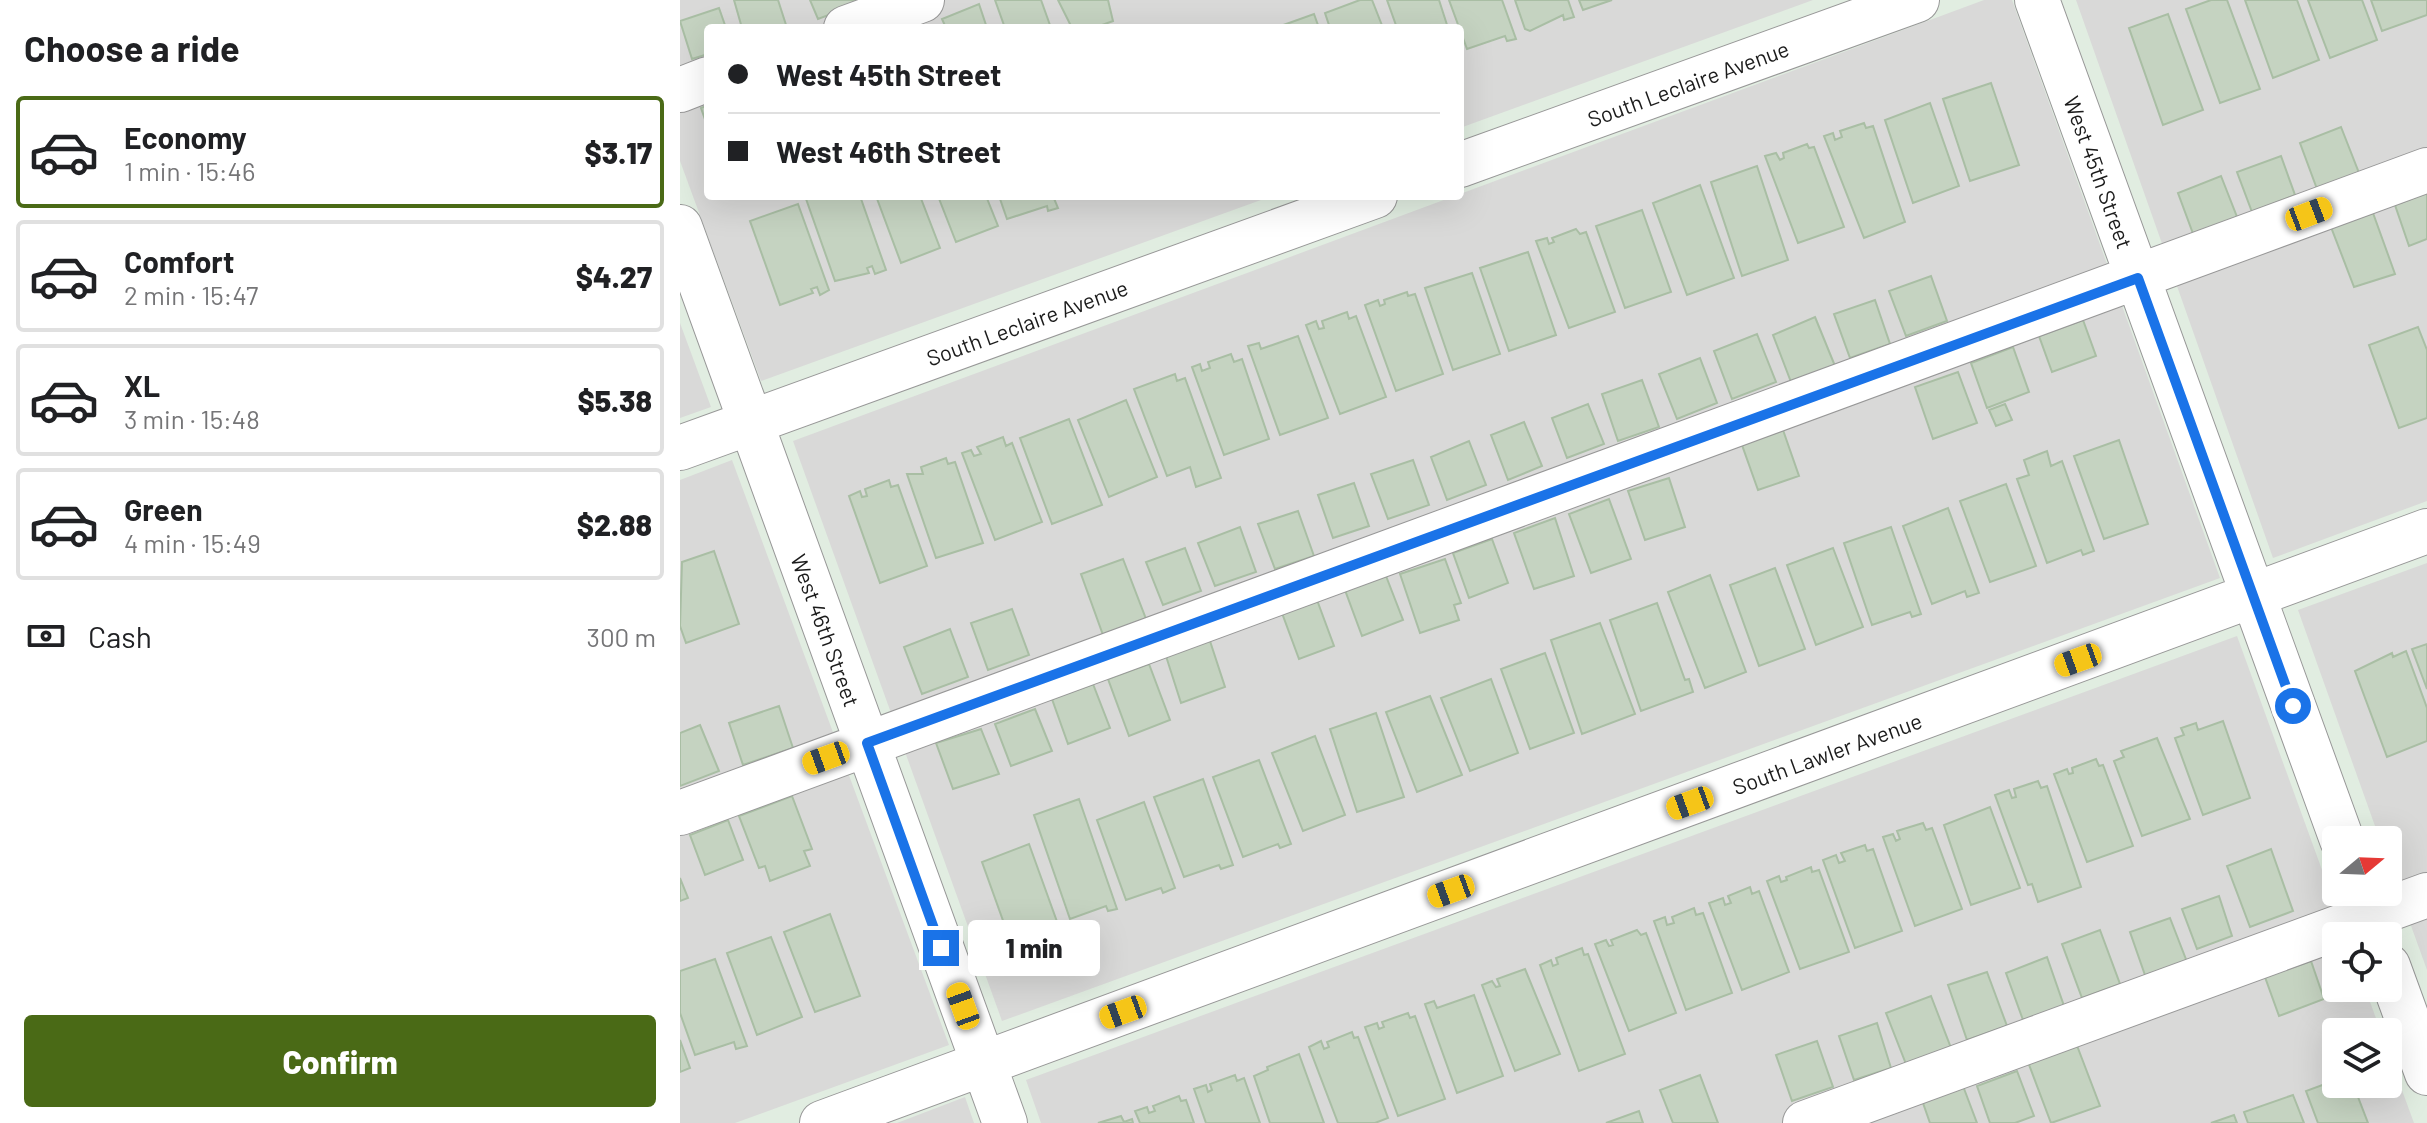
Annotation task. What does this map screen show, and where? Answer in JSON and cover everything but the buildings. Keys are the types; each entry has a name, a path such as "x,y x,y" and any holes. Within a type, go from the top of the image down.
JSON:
{"street":[{"path":"857,24 922,0"},
{"name":"South Leclaire Avenue","path":"1464,164 1917,0"},
{"name":"West 45th Street","path":"2037,0 2337,826"},
{"path":"680,90 704,81"},
{"path":"680,813 2427,170"},
{"name":"South Leclaire Avenue","path":"680,448 1364,200"},
{"name":"West 46th Street","path":"680,227 1005,1123"},
{"name":"South Lawler Avenue","path":"822,1123 2427,531"},
{"path":"1805,1123 2427,895"},
{"path":"2401,1002 2427,1073"}],"shaded area":[{"path":"680,0 1813,0 1464,127 1464,24 704,24 704,200 1261,200 761,381 680,161"},
{"path":"1984,0 2012,0 2220,578 1002,1021 793,441 1444,200 1464,200 1464,193"},
{"path":"2076,0 2427,0 2427,501 2273,558"},
{"path":"680,323 711,407 680,418"},
{"path":"732,460 949,1045 735,1123 680,1123 680,480"},
{"path":"2427,563 2427,970 2402,901 2402,826 2375,826 2298,610"},
{"path":"2237,636 2322,870 2322,906 2335,906 2341,922 2322,922 2322,1002 2370,1002 2376,1018 2322,1018 2322,1098 2402,1098 2402,1090 2414,1123 1041,1123 1026,1080"},
{"path":"965,1097 974,1123 897,1123"}],"route":[{"path":"941,948 867,743 2138,278 2293,706"}]}
